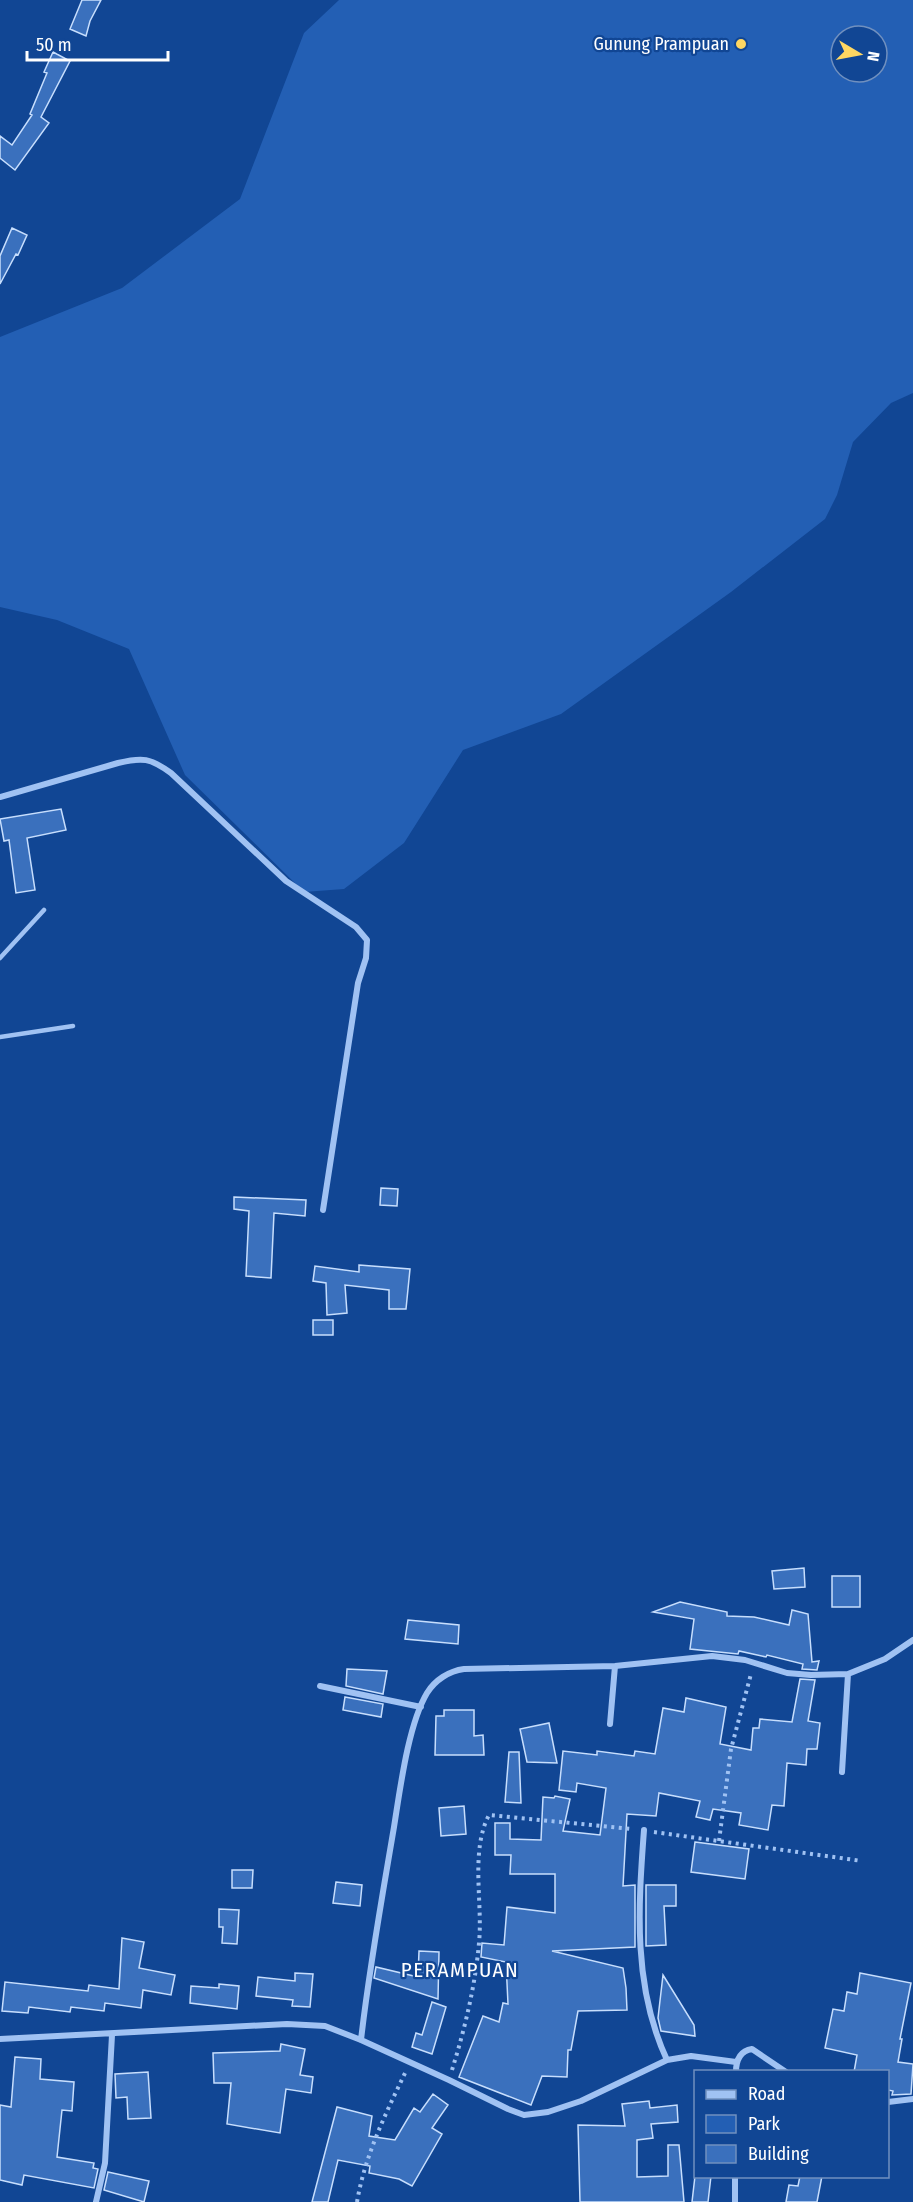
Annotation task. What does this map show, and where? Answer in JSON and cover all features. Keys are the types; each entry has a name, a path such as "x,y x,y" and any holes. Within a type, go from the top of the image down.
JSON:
{"street":[{"path":"0,797 118,763 152,760 171,773 286,881 356,927 361,933 366,940 366,958 358,983 323,1210"},
{"path":"361,2040 370,1959 402,1776 421,1707 434,1684 453,1671 615,1666 712,1656 729,1657 786,1673 848,1674 885,1659 913,1640"},
{"path":"610,1724 615,1666"},
{"path":"842,1772 848,1674"},
{"path":"321,1686 421,1707"},
{"path":"644,1830 638,1901 641,1951 647,2007 667,2060"},
{"path":"0,2039 112,2035 287,2024 325,2026 361,2040 524,2115 536,2115 581,2101 667,2060 691,2056 736,2062"},
{"path":"96,2202 105,2163 112,2035"},
{"path":"736,2070 736,2062 742,2054 752,2049 783,2070"},
{"path":"889,2102 913,2098"},
{"path":"735,2178 735,2202"}],"lane":[{"path":"0,958 44,910"},
{"path":"0,1037 73,1026"}],"path":[{"path":"719,1841 730,1749 754,1664"},
{"path":"449,2080 467,2020 478,1953 481,1839 489,1815 644,1830 862,1861"},
{"path":"357,2202 377,2132 410,2062"}],"green space":[{"path":"339,0 913,0 913,393 891,403 853,442 837,495 825,519 731,592 561,714 463,750 404,843 344,889 304,892 185,775 129,649 57,620 0,607 0,337 122,288 240,199 304,33"}],"building":[{"path":"82,0 101,0 90,21 86,36 70,29"},
{"path":"53,52 70,61 41,117 49,123 15,170 0,158 0,136 12,145 32,115 30,114 47,73 44,72"},
{"path":"12,228 27,235 0,284 0,256"},
{"path":"61,809 66,830 27,838 35,890 16,893 9,840 4,841 0,819"},
{"path":"381,1188 398,1189 397,1206 380,1205"},
{"path":"234,1197 306,1200 305,1216 274,1213 271,1278 246,1276 249,1211 234,1209"},
{"path":"359,1265 410,1269 406,1309 389,1309 389,1290 345,1285 347,1313 327,1315 326,1283 313,1281 315,1266 359,1272"},
{"path":"313,1320 333,1320 333,1335 313,1335"},
{"path":"804,1568 805,1587 774,1589 772,1571"},
{"path":"832,1576 860,1576 860,1607 832,1607"},
{"path":"680,1602 727,1612 727,1616 754,1617 789,1625 792,1610 808,1614 812,1662 819,1661 817,1670 802,1669 803,1664 767,1655 766,1657 739,1651 738,1654 690,1649 694,1619 653,1612"},
{"path":"408,1620 459,1625 458,1644 405,1639"},
{"path":"347,1669 387,1671 383,1694 346,1686"},
{"path":"800,1679 815,1680 808,1721 820,1723 817,1749 807,1749 806,1765 787,1763 784,1806 772,1805 768,1830 739,1825 741,1813 713,1809 710,1820 696,1817 700,1801 659,1793 656,1816 627,1814 623,1886 635,1885 635,1947 552,1951 623,1968 627,2010 578,2011 571,2050 568,2050 567,2077 542,2076 531,2105 459,2077 483,2016 499,2022 503,2003 508,2004 506,1962 481,1957 482,1943 504,1945 507,1907 555,1913 555,1874 510,1874 511,1855 495,1855 495,1823 510,1823 510,1839 541,1840 543,1797 554,1798 555,1796 570,1799 563,1831 600,1835 606,1788 577,1783 576,1792 559,1790 563,1751 597,1755 597,1751 634,1756 635,1751 655,1754 663,1708 684,1712 686,1698 726,1707 720,1744 751,1750 753,1728 759,1728 760,1719 792,1722"},
{"path":"345,1697 383,1704 381,1717 343,1710"},
{"path":"444,1710 474,1710 474,1736 483,1735 484,1755 435,1755 436,1716 444,1716"},
{"path":"549,1723 557,1763 527,1762 520,1729"},
{"path":"509,1752 519,1752 521,1803 505,1802"},
{"path":"464,1806 466,1834 441,1836 439,1808"},
{"path":"695,1842 749,1849 745,1879 691,1872"},
{"path":"232,1870 253,1870 252,1888 232,1888"},
{"path":"336,1882 362,1885 360,1906 333,1903"},
{"path":"646,1885 676,1885 676,1906 664,1906 666,1945 646,1946"},
{"path":"219,1909 239,1910 237,1944 222,1943 223,1927 219,1927"},
{"path":"122,1938 144,1942 139,1968 175,1975 171,1995 143,1990 141,2008 105,2003 104,2011 71,2007 70,2012 29,2007 28,2013 2,2011 5,1982 88,1991 89,1985 119,1989"},
{"path":"419,1951 439,1952 438,1999 374,1978 376,1967 418,1977"},
{"path":"295,1973 313,1974 310,2007 292,2006 293,2000 256,1996 258,1977 295,1981"},
{"path":"860,1973 911,1983 898,2062 913,2064 911,2094 892,2095 893,2091 889,2090 889,2070 854,2070 857,2055 825,2048 833,2009 844,2011 847,1992 857,1994"},
{"path":"663,1975 694,2025 695,2036 661,2031 658,2018"},
{"path":"219,1984 239,1986 237,2009 190,2003 191,1986 219,1988"},
{"path":"432,2002 446,2007 432,2054 412,2047 416,2033 422,2035"},
{"path":"281,2044 305,2049 300,2075 313,2077 311,2093 286,2089 280,2133 227,2124 231,2083 214,2083 213,2053 280,2051"},
{"path":"15,2057 41,2059 40,2079 74,2082 72,2111 62,2110 57,2157 94,2163 93,2168 98,2169 94,2188 24,2175 22,2185 0,2180 0,2105 11,2107"},
{"path":"148,2072 151,2118 128,2119 127,2097 116,2098 115,2074"},
{"path":"433,2094 448,2105 432,2128 442,2134 412,2186 399,2179 369,2173 370,2166 338,2160 328,2202 312,2202 337,2107 372,2116 369,2136 395,2140 414,2108 420,2112"},
{"path":"649,2101 650,2108 677,2105 678,2122 651,2124 653,2138 637,2140 637,2177 668,2176 668,2145 679,2145 684,2202 580,2202 578,2125 625,2126 622,2104"},
{"path":"108,2172 149,2181 144,2202 104,2190"},
{"path":"695,2178 711,2178 708,2202 692,2202"},
{"path":"800,2178 822,2178 817,2202 786,2202 789,2185 798,2186"}],"place":[{"name":"Gunung Prampuan","path":"741,44"}],"district":[{"name":"PERAMPUAN","path":"460,1970"}]}
